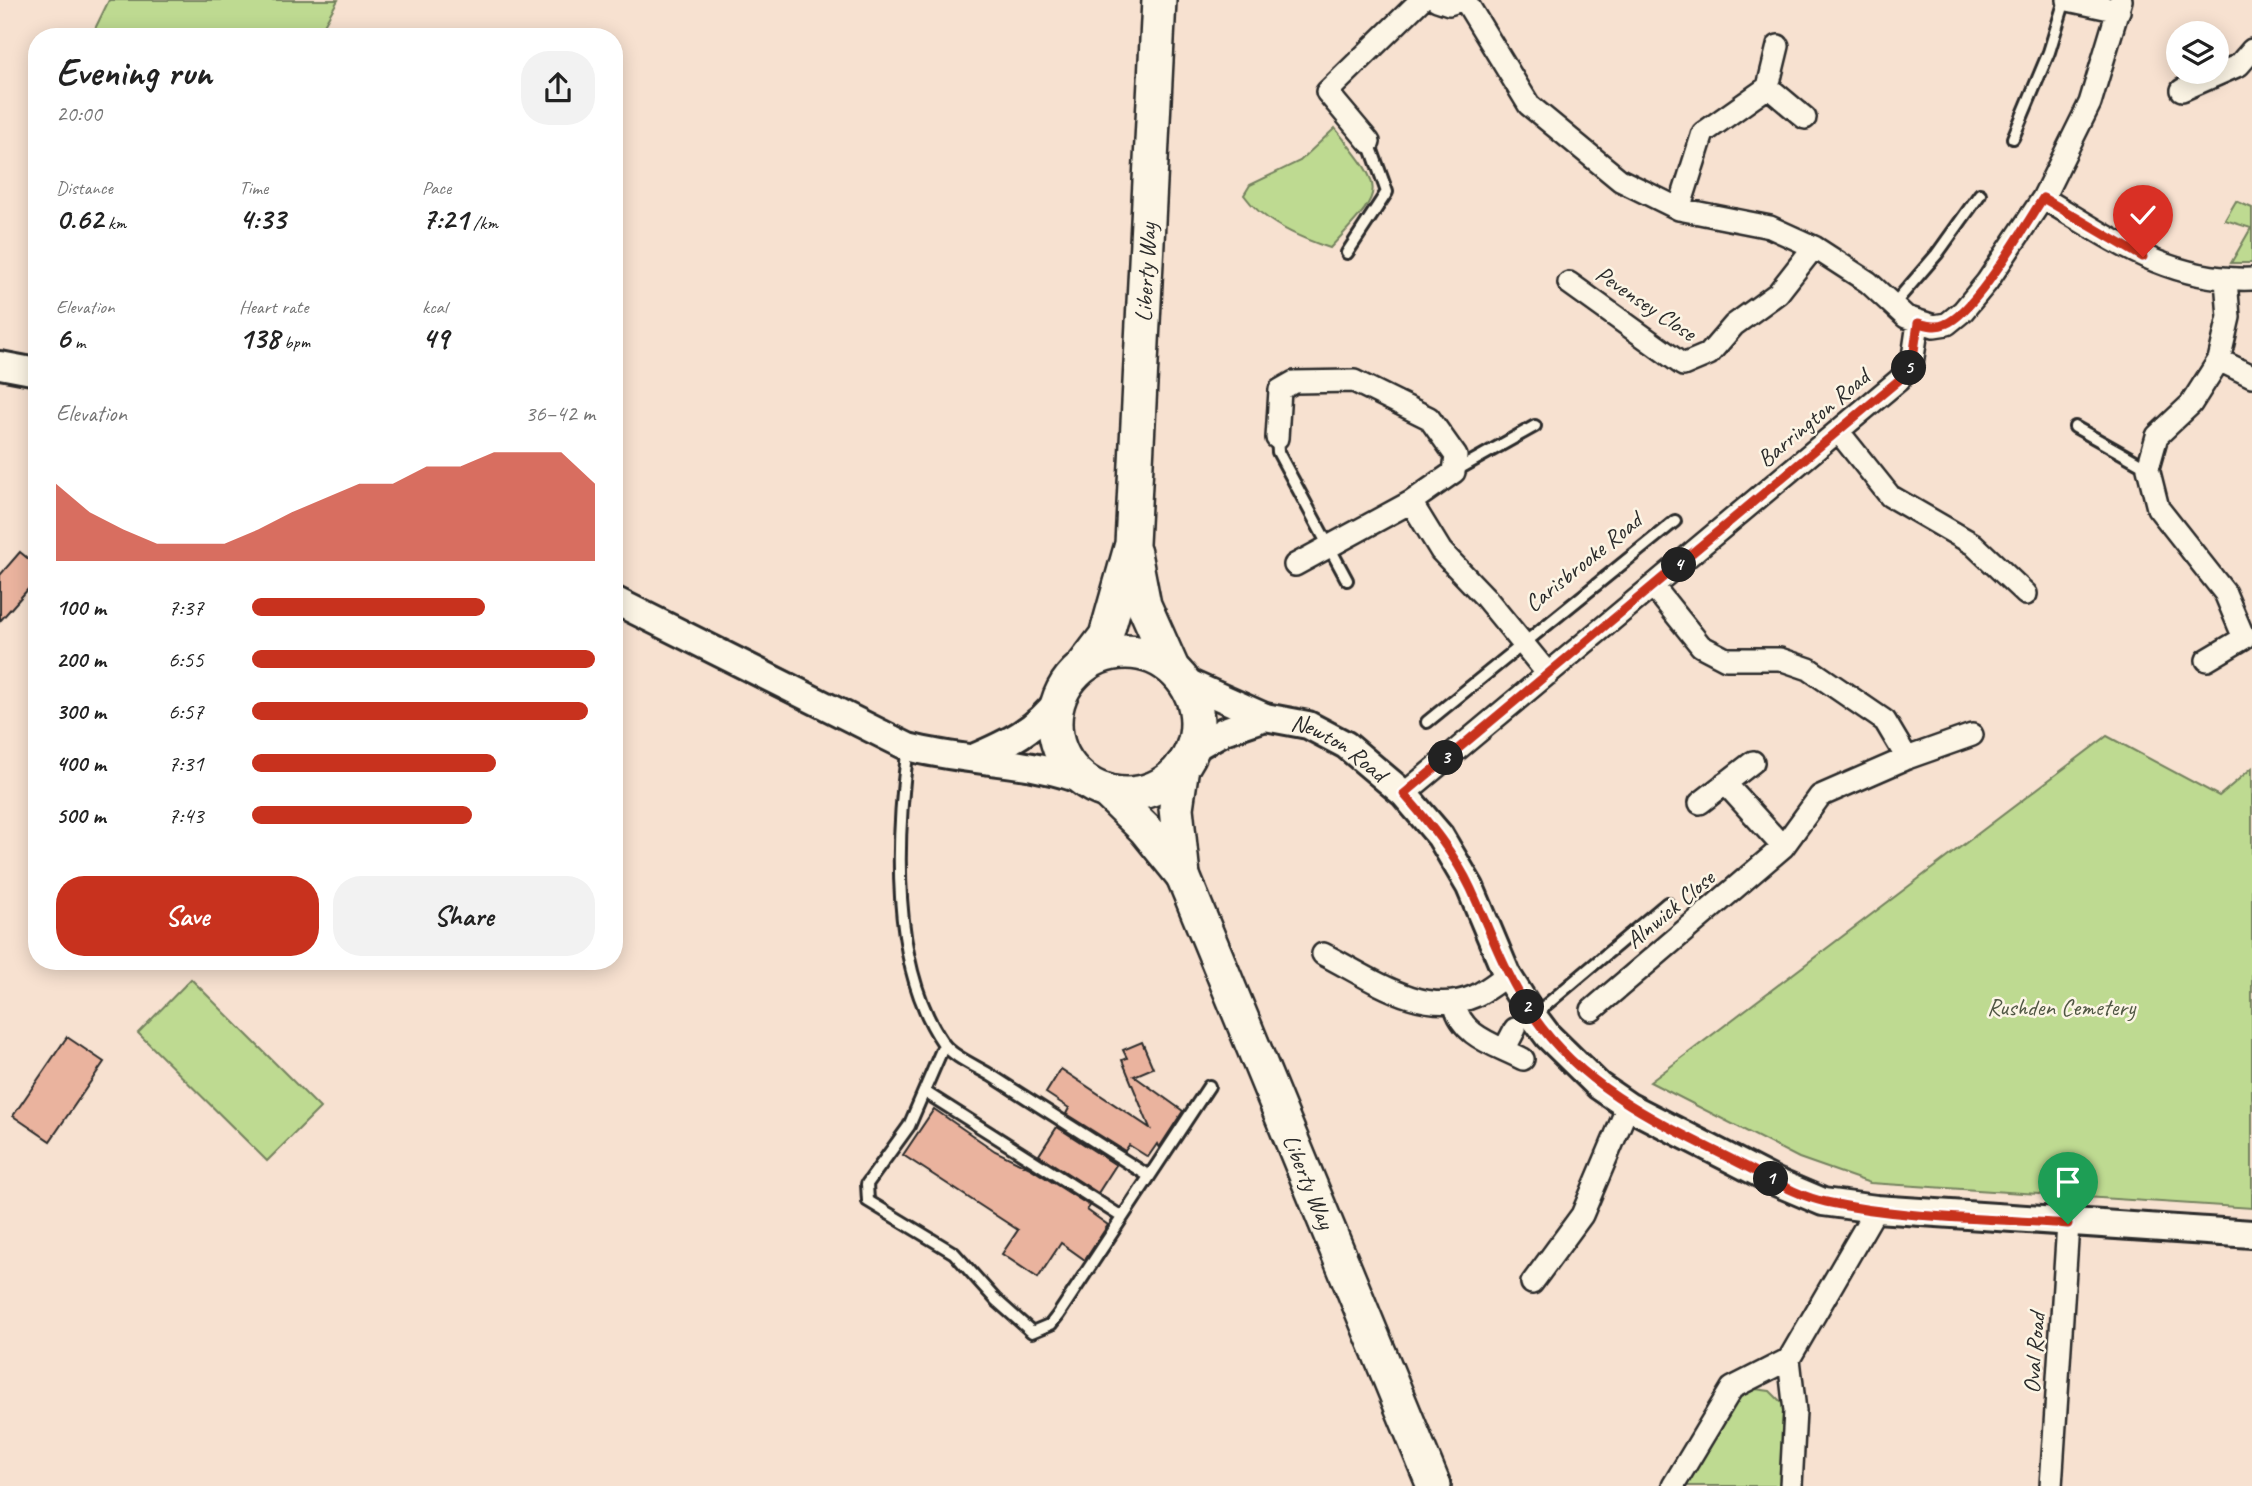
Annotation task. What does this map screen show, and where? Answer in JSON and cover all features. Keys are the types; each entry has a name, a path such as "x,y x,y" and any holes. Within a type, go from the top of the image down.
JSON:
{"highway":[{"name":"Liberty Way","path":"1084,665 1106,636 1132,544 1159,0"},
{"name":"Liberty Way","path":"1132,544 1144,605 1178,675"},
{"path":"1129,652 1152,656 1178,675 1197,714 1187,757 1156,787 1122,793 1097,787 1074,771 1059,746 1055,718 1059,699 1069,680 1084,665 1105,654 1129,652"},
{"name":"Liberty Way","path":"1187,757 1176,808 1183,876 1434,1486"},
{"name":"Liberty Way","path":"1097,787 1145,829 1183,876"}],"street":[{"path":"1369,142 1327,92 1421,0"},
{"path":"1437,0 1450,4 1463,0 1529,105 1620,180 1679,209 1770,227 1814,247 1868,282 1918,323 1934,326 1947,324 1963,311 1987,282 2043,198 2090,103 2120,5 2066,0"},
{"path":"1679,209 1703,133 1768,87 1778,46"},
{"path":"2182,90 2239,65 2252,50"},
{"path":"1768,87 1805,118"},
{"path":"2043,198 2143,257 2172,269 2226,280 2252,279"},
{"name":"Pevensey Close","path":"1569,283 1683,365 1709,354 1734,325 1779,293 1814,247"},
{"path":"2207,660 2248,643 2225,593 2158,508 2148,468 2157,436 2191,404 2219,360 2229,317 2226,280"},
{"name":"Barrington Road","path":"1404,794 1899,380 1912,365 1918,323"},
{"path":"2219,360 2252,376"},
{"path":"0,365 28,370"},
{"path":"1277,438 1280,390 1294,382 1354,381 1429,418 1456,456 1454,472 1411,502 1295,565"},
{"path":"1838,431 1889,496 1973,544 2026,594"},
{"name":"Carisbrooke Road","path":"1411,502 1441,551 1548,674"},
{"path":"1653,586 1701,646 1726,659 1780,659 1809,669 1885,721 1907,758"},
{"path":"623,604 908,747 1040,767 1097,787"},
{"name":"Newton Road","path":"1178,675 1265,717 1307,725 1346,746 1404,794 1440,836 1470,887 1524,1023 1628,1106 1776,1182 1823,1202 1875,1209 2068,1224 2252,1234"},
{"path":"971,758 1006,744 1028,730 1042,720 1059,699"},
{"name":"Newton Road","path":"1187,757 1223,731 1265,717"},
{"name":"Alnwick Close","path":"1592,1010 1783,847 1820,796 1907,758 1972,735"},
{"path":"1700,803 1753,762"},
{"path":"1725,783 1783,847"},
{"path":"1323,954 1411,998 1425,1002 1454,1002 1476,996 1507,975"},
{"path":"1454,1002 1463,1026 1514,1055 1524,1023"},
{"path":"1532,1283 1582,1215 1628,1106"},
{"path":"1673,1486 1732,1388 1789,1359 1875,1209"},
{"name":"Oval Road","path":"2051,1486 2068,1224"},
{"path":"1789,1359 1795,1411 1791,1486"}],"lane":[{"path":"2013,138 2041,74 2066,0"},
{"path":"1347,253 1387,192 1369,142"},
{"path":"1893,305 1944,245 1980,194"},
{"path":"1454,472 1535,426"},
{"path":"2075,427 2148,468"},
{"path":"1277,438 1279,452 1347,580"},
{"name":"Carisbrooke Road","path":"1427,722 1675,521"},
{"path":"908,747 901,799 901,901 912,966 924,1004 944,1045 1149,1176"},
{"path":"1524,1023 1667,903"},
{"path":"944,1045 909,1126 867,1184 868,1201 954,1253 1024,1327 1032,1332 1051,1324 1209,1086"},
{"path":"925,1092 1122,1217"}],"green space":[{"path":"109,0 338,0 322,28 95,28"},
{"path":"1335,128 1364,166 1373,190 1361,213 1330,248 1294,234 1271,221 1244,195 1250,185 1300,161"},
{"path":"2236,201 2252,208 2252,263 2231,263 2251,228 2225,220"},
{"name":"Rushden Cemetery","path":"2107,736 2219,796 2252,768 2252,1208 1870,1183 1799,1158 1650,1082"},
{"path":"191,979 320,1108 267,1161 138,1033"},
{"path":"1755,1389 1770,1391 1787,1408 1787,1486 1676,1486 1733,1401"}],"building":[{"path":"20,552 28,559 28,589 0,621 0,575"},
{"path":"67,1037 104,1062 50,1141 13,1116"},
{"path":"1142,1042 1153,1068 1134,1076 1183,1111 1159,1148 1157,1144 1148,1157 1129,1145 1125,1151 1066,1114 1069,1108 1046,1093 1061,1069 1150,1128 1122,1060 1127,1058 1123,1050"},
{"path":"934,1109 995,1151 1030,1168 1090,1206 1087,1210 1108,1225 1085,1260 1061,1243 1038,1278 1002,1254 1018,1230 903,1155"},
{"path":"1057,1127 1116,1165 1098,1193 1039,1155"}],"route":[{"path":"2068,1224 1875,1209 1823,1202 1776,1182 1628,1106 1599,1086 1573,1062 1533,1016 1507,975 1470,887 1440,836 1404,794 1899,380 1912,365 1918,323 1934,326 1947,324 1963,311 1987,282 2043,198 2143,257"}]}
